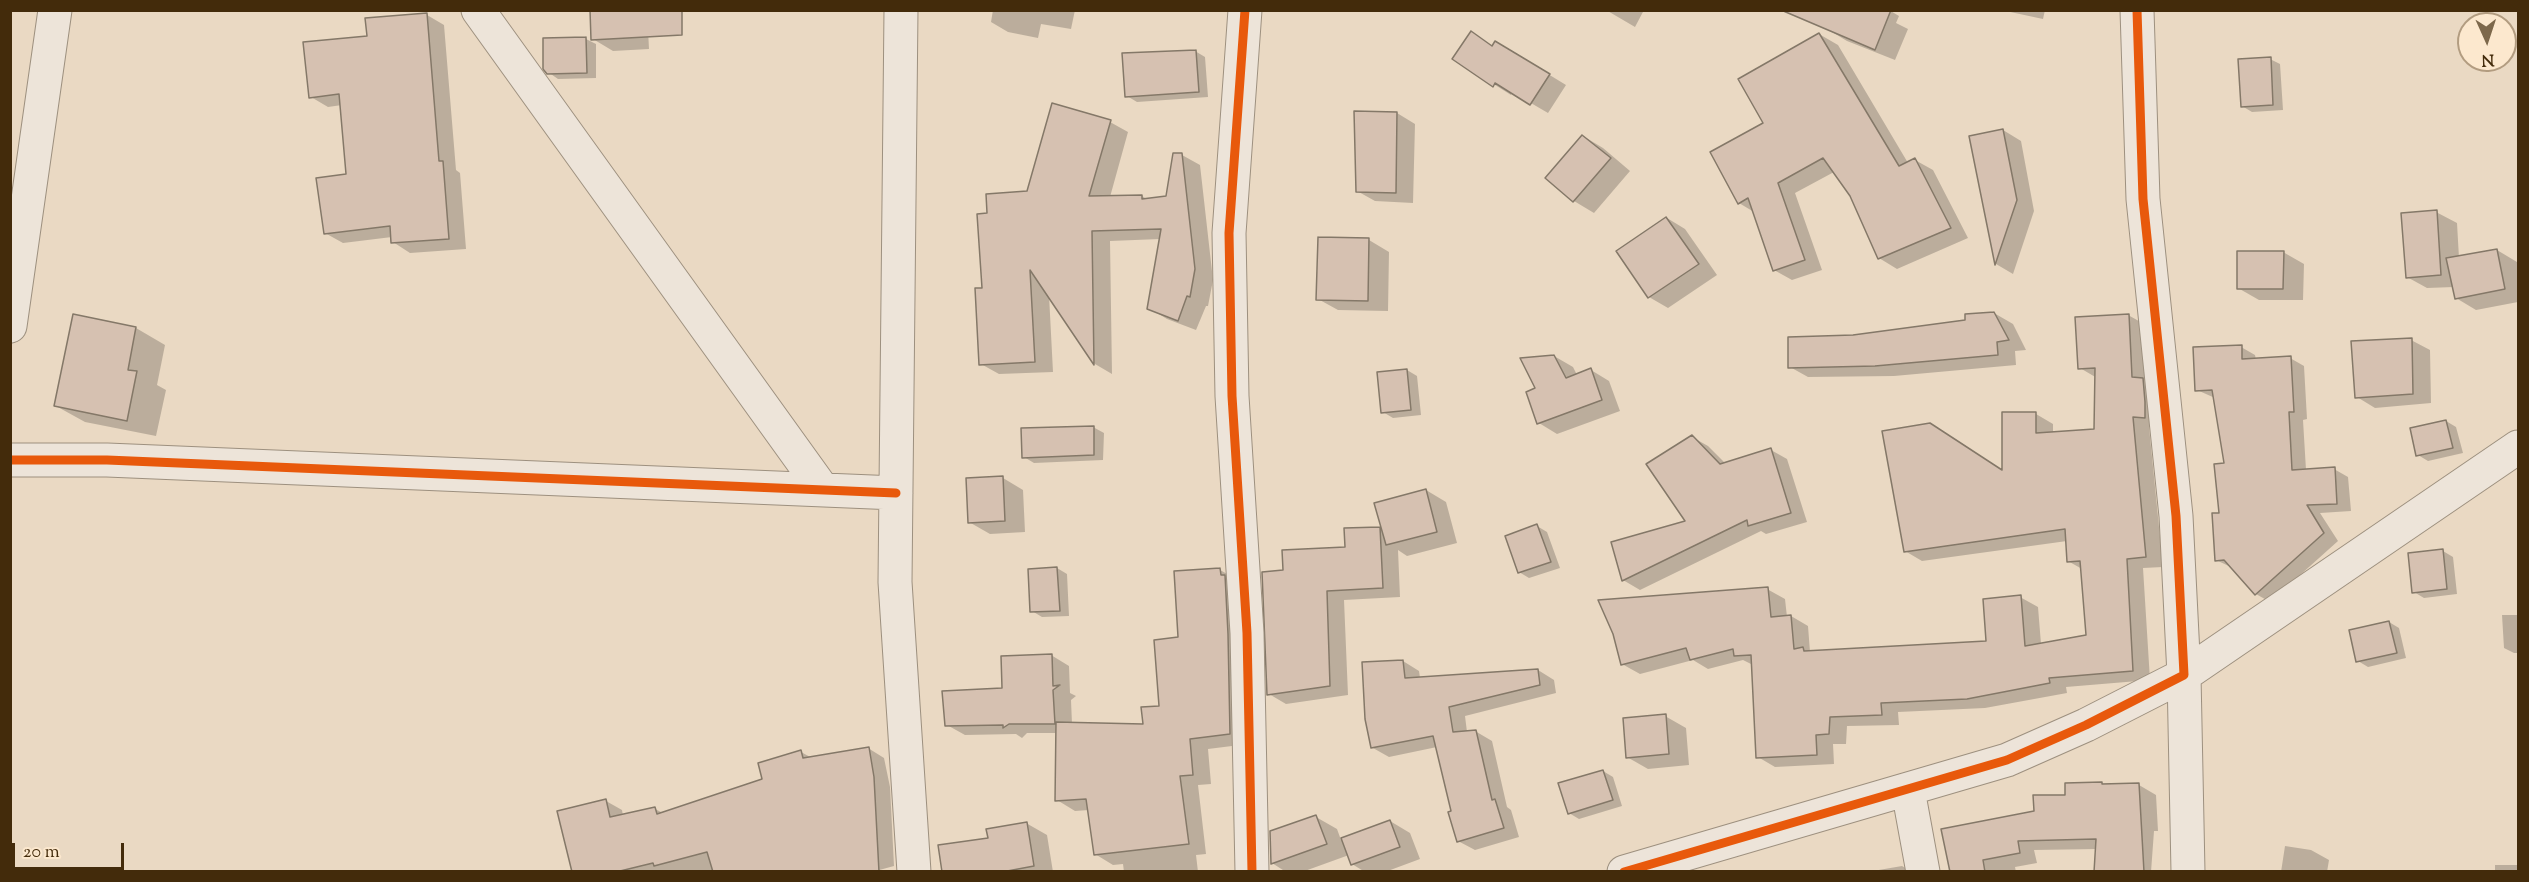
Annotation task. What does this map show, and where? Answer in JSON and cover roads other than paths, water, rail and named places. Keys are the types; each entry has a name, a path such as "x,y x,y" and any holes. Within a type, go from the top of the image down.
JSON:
{"street":[{"path":"10,326 55,10"},
{"path":"478,10 823,490"},
{"path":"901,10 895,582 914,872"},
{"path":"1245,10 1229,233 1232,396 1247,633 1252,872"},
{"path":"2138,10 2143,199 2176,516 2184,675 2188,872"},
{"path":"1624,872 2007,760 2086,725 2184,675 2518,447"},
{"path":"10,460 107,460 896,493"},
{"path":"1908,790 1923,872"}]}
